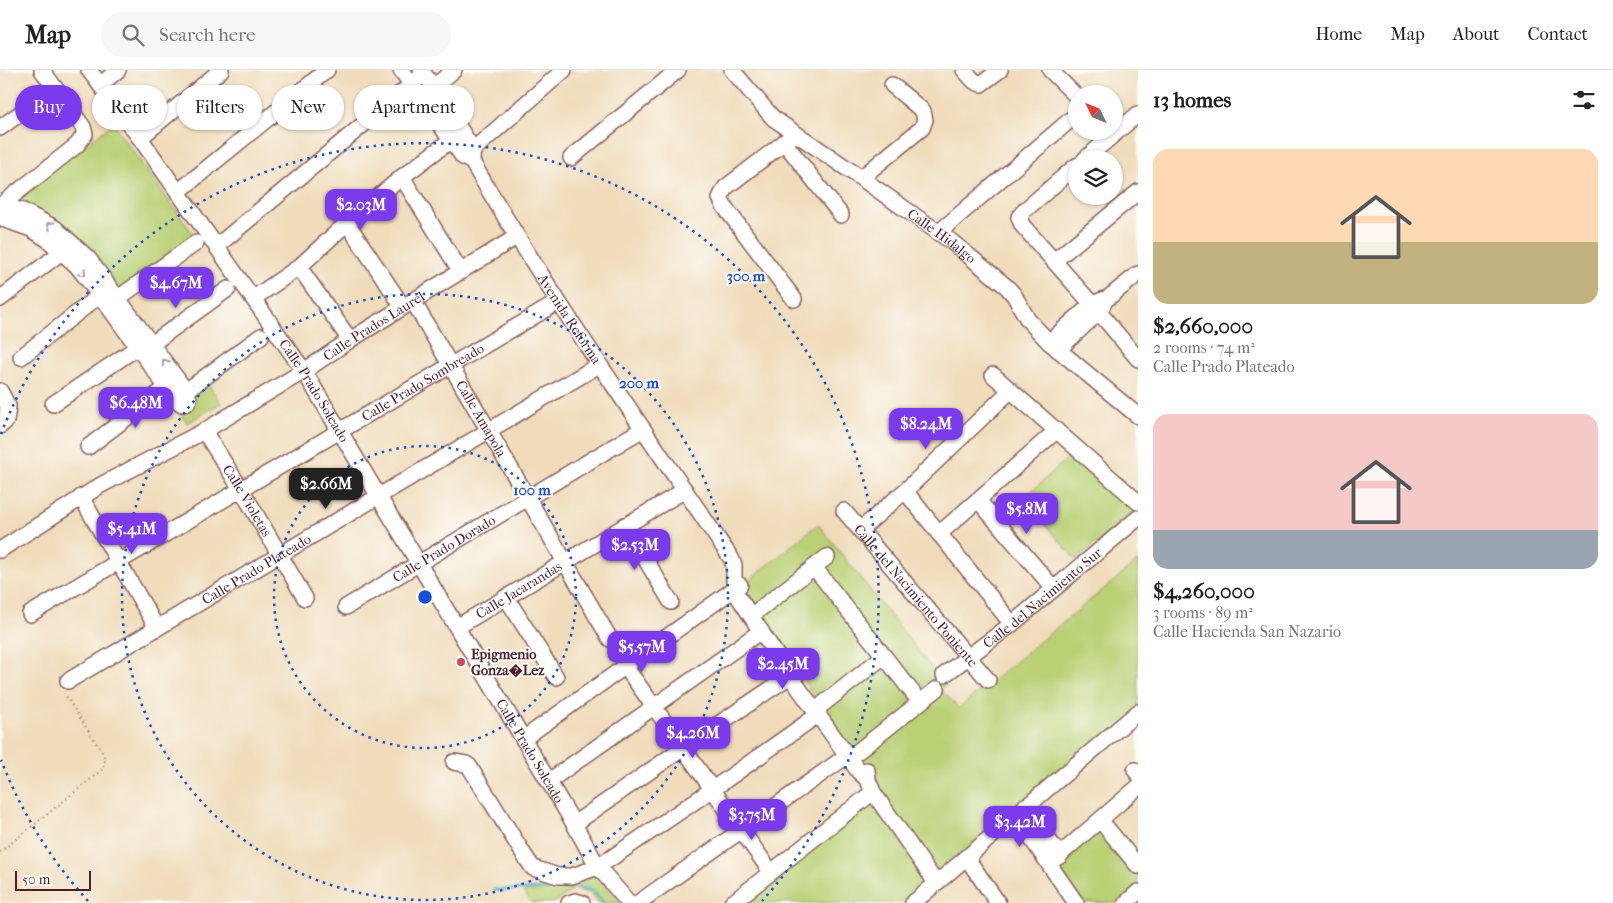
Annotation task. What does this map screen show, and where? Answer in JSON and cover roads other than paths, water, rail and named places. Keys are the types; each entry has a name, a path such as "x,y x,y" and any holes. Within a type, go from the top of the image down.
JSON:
{"street":[{"path":"42,70 53,85"},
{"name":"Calle Prado Soleado","path":"90,70 100,85"},
{"path":"100,85 118,70"},
{"path":"140,138 221,70"},
{"path":"178,192 328,70"},
{"name":"Avenida Reforma","path":"401,70 463,156 472,156"},
{"path":"436,85 454,70"},
{"path":"472,156 564,70"},
{"path":"571,158 678,70"},
{"name":"Calle Hidalgo","path":"732,70 789,138 862,178 938,232 1007,287 1014,295 1028,320 1053,346 1138,416"},
{"path":"964,70 974,81 981,84 1000,70"},
{"path":"1050,70 1068,88"},
{"path":"217,246 423,72"},
{"name":"Avenida Reforma","path":"423,72 433,85"},
{"path":"862,178 922,128 925,120 923,111 892,85"},
{"path":"1096,150 1138,114"},
{"path":"0,128 15,117"},
{"path":"938,232 1068,122"},
{"path":"82,126 85,134 77,146 0,209 47,239 67,248 83,272 109,299 144,348 174,399 182,404 187,403 189,398 186,391 144,348"},
{"name":"Calle Prado Soleado","path":"134,130 304,371 549,781 598,867 629,903"},
{"name":"Avenida Reforma","path":"458,130 516,237 599,364 731,558 734,565 736,583 795,674"},
{"path":"794,299 724,206 720,198 724,188 789,138 841,215"},
{"path":"254,298 299,267 347,222 451,140"},
{"path":"1068,173 1025,210 1019,217 1022,225 1096,308 1138,359"},
{"path":"402,177 460,272"},
{"path":"1054,261 1138,192"},
{"name":"Calle Amapola","path":"347,222 408,304 450,366 610,638"},
{"name":"Calle Prados Laurel","path":"0,550 81,497 204,431 304,371 350,340 516,237"},
{"path":"21,357 196,243"},
{"path":"0,299 67,248"},
{"path":"299,267 350,340"},
{"path":"1053,346 1138,274"},
{"path":"53,404 144,348 228,289"},
{"name":"Calle Prado Sombreado","path":"30,614 558,302"},
{"path":"186,391 261,336"},
{"name":"Calle Prado Plateado","path":"68,682 599,364"},
{"path":"993,375 1138,501"},
{"path":"88,447 166,388"},
{"path":"860,530 905,491 1010,390"},
{"path":"0,391 8,406 6,421 0,426"},
{"name":"Calle Prado Dorado","path":"346,606 643,429"},
{"name":"Calle Violetas","path":"204,431 241,489 305,598"},
{"path":"939,534 1056,431"},
{"name":"Calle Jacarandas","path":"457,627 685,490"},
{"path":"905,491 1012,624"},
{"path":"81,497 157,628"},
{"path":"978,500 1054,589"},
{"name":"Calle del Nacimiento Poniente","path":"844,511 988,680"},
{"name":"Calle del Nacimiento Sur","path":"638,903 852,754 920,702 968,657 1012,624 1138,518"},
{"path":"625,525 671,602"},
{"path":"755,614 827,557"},
{"path":"814,568 920,702"},
{"path":"523,739 736,583"},
{"path":"506,597 556,677"},
{"name":"Avenida Reforma","path":"755,614 761,631 821,709 852,754 859,772 871,786 936,883"},
{"path":"549,781 761,631"},
{"path":"454,762 469,766 533,868 545,873 565,876 578,874 598,867 712,789 821,709 884,656"},
{"path":"625,666 771,872"},
{"path":"574,824 683,748 795,674"},
{"path":"922,900 936,883 1138,712"},
{"path":"732,903 871,786"},
{"path":"1054,860 1138,788"},
{"path":"1020,811 1054,860 1076,903"},
{"path":"1101,821 1138,866"},
{"path":"966,857 998,903"},
{"path":"1126,903 1138,892"}],"waterway":[{"path":"494,890 546,889 563,886 592,890 604,903"}],"place":[{"name":"Epigmenio Gonza�Lez","path":"461,662"}]}
